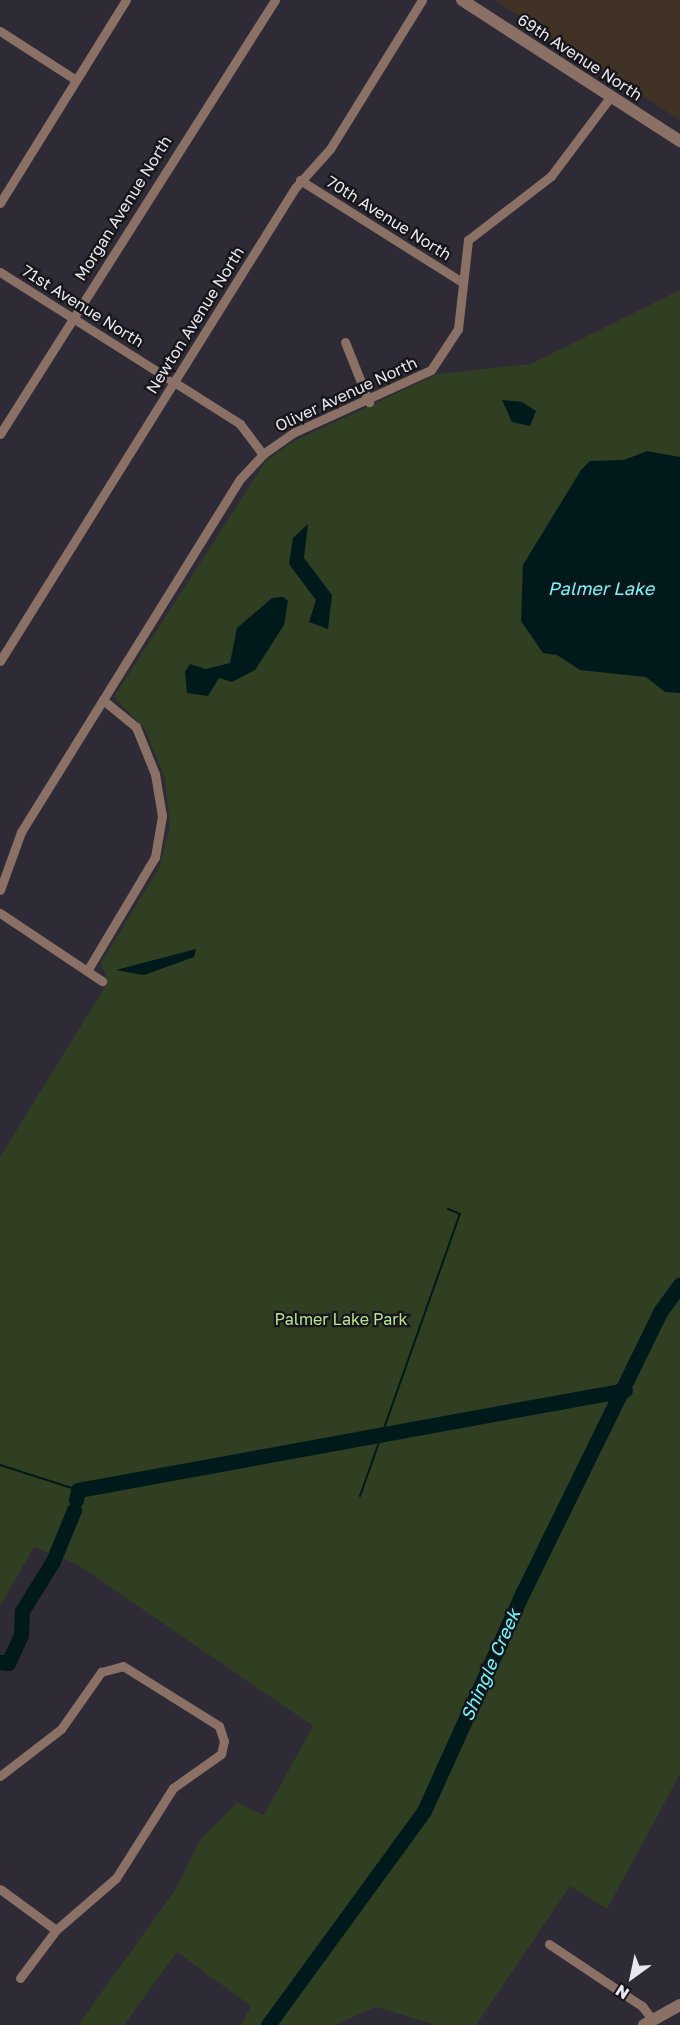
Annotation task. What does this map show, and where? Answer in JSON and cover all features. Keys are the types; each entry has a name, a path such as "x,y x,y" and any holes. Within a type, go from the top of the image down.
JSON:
{"street":[{"path":"0,203 126,0"},
{"name":"Morgan Avenue North","path":"0,434 275,0"},
{"name":"Newton Avenue North","path":"0,661 300,180 330,149 422,0"},
{"name":"69th Avenue North","path":"462,0 680,141"},
{"path":"0,31 76,80"},
{"name":"Oliver Avenue North","path":"0,890 14,845 240,479 263,454 295,432 369,402 421,377 448,352 461,316 462,282 468,240 551,176 611,96"},
{"name":"70th Avenue North","path":"300,180 462,282"},
{"name":"71st Avenue North","path":"0,272 240,424 263,454"},
{"path":"345,342 369,402"},
{"path":"87,971 155,857 162,816 155,774 136,727 103,700"},
{"path":"0,913 102,981"},
{"path":"0,1776 61,1729 101,1672 123,1666 142,1674 219,1726 224,1742 221,1754 173,1788 116,1878 56,1930 20,1978"},
{"path":"0,1889 56,1930"},
{"path":"549,1944 642,2006 647,2022 680,2005"}],"shaded area":[{"path":"494,0 680,0 680,120"}],"green space":[{"name":"Palmer Lake Park","path":"680,290 680,1774 607,1909 570,1886 476,2025 436,2025 376,2007 335,2025 241,2025 251,2006 177,1952 124,2025 78,2025 176,1889 200,1840 237,1803 264,1815 313,1726 78,1565 34,1547 0,1606 0,1157 108,982 101,963 159,868 170,827 165,779 145,729 114,697 265,462 290,443 438,374 531,364"}],"water":[{"path":"502,400 522,402 536,411 530,426 512,422"},
{"name":"Palmer Lake","path":"647,451 680,457 680,693 665,692 646,677 580,670 557,655 543,653 521,621 523,565 581,470 590,461 624,460"},
{"path":"308,524 304,558 332,595 328,629 309,622 316,600 289,564 293,538"},
{"path":"283,597 288,601 284,625 255,670 232,682 219,678 208,696 187,693 185,672 190,664 206,669 230,663 237,628 272,598"},
{"path":"196,949 194,957 144,975 116,970"}],"waterway":[{"path":"360,1496 460,1214 448,1209"},
{"name":"Shingle Creek","path":"268,2025 424,1811 523,1592 660,1312 680,1284"},
{"path":"76,1500 78,1490 625,1390"},
{"path":"0,1465 78,1490"},
{"path":"0,1662 8,1663 21,1635 22,1611 53,1561 74,1510"}]}
